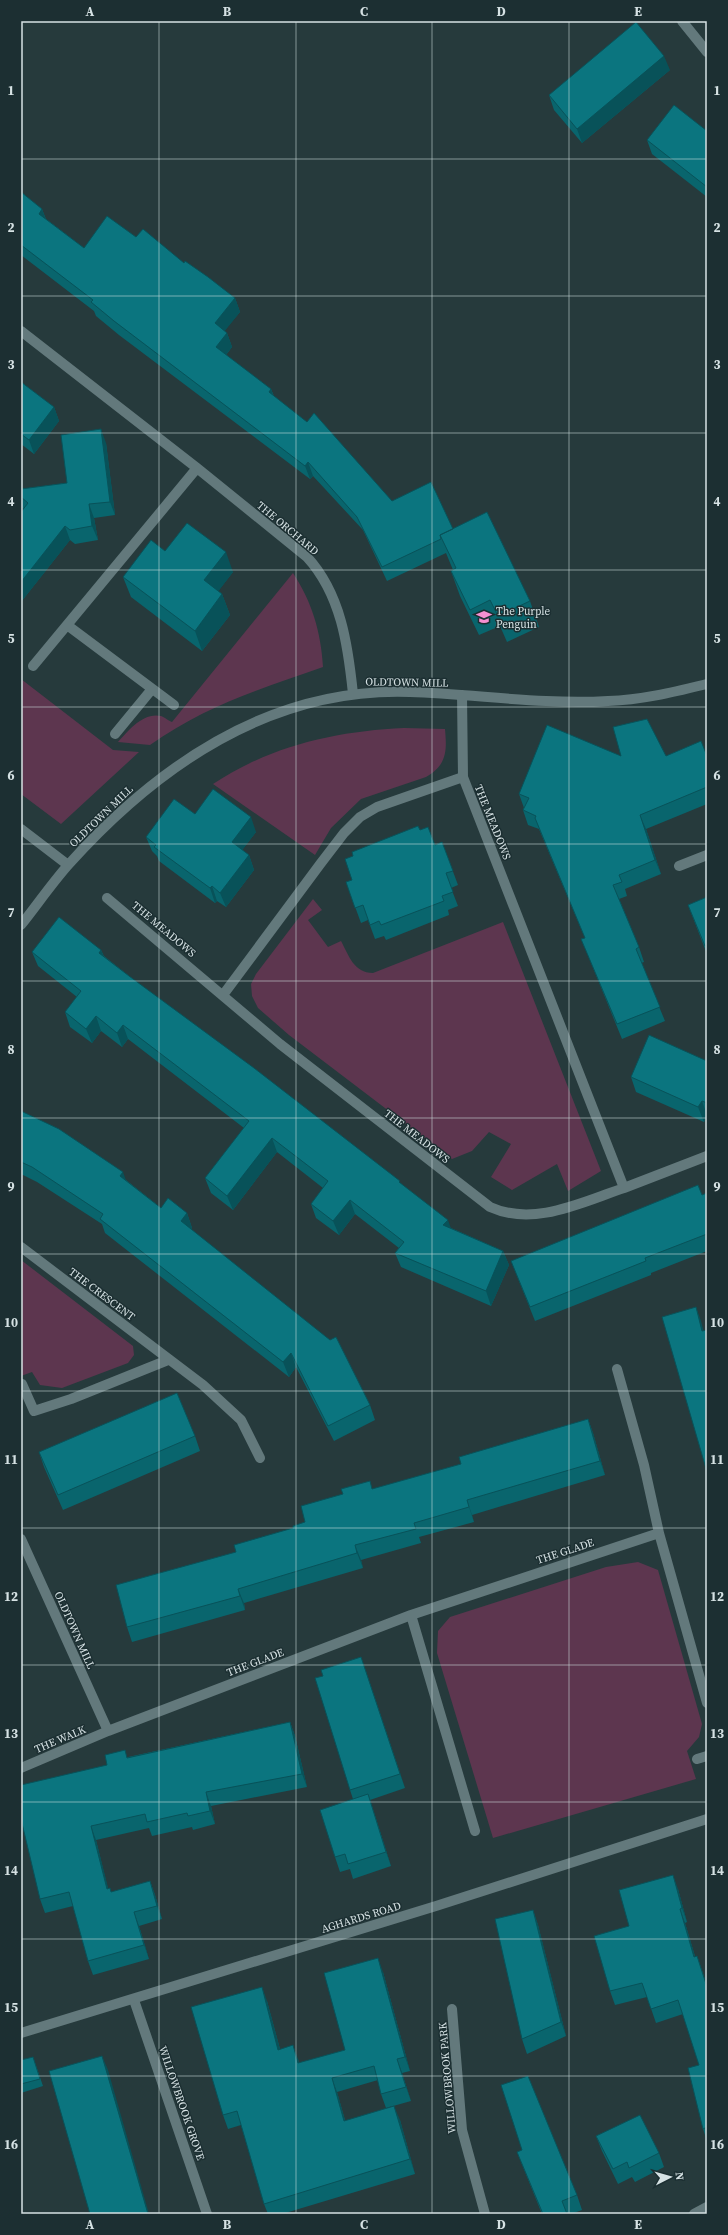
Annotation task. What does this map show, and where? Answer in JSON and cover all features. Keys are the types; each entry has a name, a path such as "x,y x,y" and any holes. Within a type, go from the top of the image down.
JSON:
{"street":[{"path":"682,21 707,52"},
{"name":"THE ORCHARD","path":"21,331 197,468 307,557 317,568 333,598 340,617 346,640 353,694"},
{"path":"34,666 197,468"},
{"path":"67,625 174,706"},
{"name":"OLDTOWN MILL","path":"21,925 68,865 145,790 188,758 220,738 258,720 299,704 353,694 404,692 555,702 608,701 652,697 707,684"},
{"path":"114,734 152,689"},
{"name":"THE MEADOWS","path":"462,695 463,777 624,1188"},
{"name":"THE MEADOWS","path":"223,995 321,862 344,833 360,817 377,807 463,777"},
{"path":"21,828 68,865"},
{"path":"679,866 707,855"},
{"name":"THE MEADOWS","path":"107,898 304,1062 490,1207 504,1213 545,1213 569,1207 624,1188 707,1156"},
{"name":"THE CRESCENT","path":"21,1247 168,1360 203,1384 241,1420 260,1458"},
{"path":"22,1384 34,1411 168,1360"},
{"path":"617,1369 644,1465 659,1533 707,1703"},
{"name":"THE GLADE","path":"108,1731 411,1615 659,1533"},
{"name":"OLDTOWN MILL","path":"21,1539 108,1731"},
{"path":"411,1615 475,1831"},
{"name":"THE WALK","path":"21,1768 108,1731"},
{"path":"697,1758 707,1756"},
{"name":"AGHARDS ROAD","path":"21,2034 428,1909 707,1819"},
{"name":"WILLOWBROOK GROVE","path":"134,2000 207,2214"},
{"name":"WILLOWBROOK PARK","path":"452,2009 462,2130 485,2214"},
{"path":"694,2214 707,2207"}],"shaded area":[{"path":"293,573 310,606 318,630 323,667 255,691 212,709 191,719 150,745 118,742 136,723 148,717 161,716 172,722"},
{"path":"21,679 113,750 139,752 61,824 21,794"},
{"path":"404,728 445,729 446,744 444,757 438,768 426,777 361,799 331,828 315,855 213,784 257,760 281,750 304,743 353,733"},
{"path":"313,899 322,910 308,920 328,947 341,941 353,963 357,967 366,972 373,973 503,922 601,1171 568,1191 557,1164 512,1190 491,1177 511,1144 489,1132 472,1151 452,1159 289,1035 258,1008 252,996 251,984 256,974"},
{"path":"21,1260 133,1346 134,1355 128,1363 62,1388 40,1385 32,1372 21,1376"},
{"path":"638,1562 658,1570 702,1724 699,1737 687,1751 696,1779 493,1838 437,1653 438,1631 450,1617 606,1567"}],"building":[{"path":"636,22 664,56 577,129 549,95"},
{"path":"674,105 707,131 707,187 647,140"},
{"path":"21,192 42,209 39,214 84,248 107,216 136,237 143,229 184,263 185,261 235,298 215,323 227,333 216,347 271,389 269,392 307,422 314,413 392,501 431,482 453,529 440,535 441,539 382,567 357,517 308,462 305,466 114,321 91,302 93,300 21,245"},
{"path":"21,382 54,407 29,440 21,434"},
{"path":"101,429 110,502 89,504 92,526 70,530 65,526 21,582 21,512 28,503 21,497 21,489 67,483 61,435"},
{"path":"487,512 530,601 498,616 490,600 470,610 451,571 456,568 440,535"},
{"path":"187,523 226,552 204,580 222,594 195,631 123,577 151,540 165,551"},
{"path":"647,719 666,756 701,741 707,756 707,787 640,815 655,860 619,875 622,882 613,885 639,947 636,949 660,1007 617,1024 581,939 585,938 535,818 536,816 523,810 529,798 519,794 547,725 621,756 613,727"},
{"path":"213,789 251,817 232,842 249,855 220,893 212,886 210,888 154,847 156,845 146,837 174,799 195,814"},
{"path":"418,826 420,830 428,827 435,845 442,842 453,871 446,873 453,892 442,896 444,901 381,925 379,921 370,925 363,905 355,908 346,882 352,880 345,859 353,856 352,852"},
{"path":"707,897 707,945 705,946 688,905"},
{"path":"59,917 101,950 99,953 254,1068 400,1181 399,1182 448,1220 443,1225 503,1251 486,1291 395,1253 404,1242 350,1200 333,1221 311,1204 328,1181 272,1138 227,1196 205,1178 249,1121 123,1025 117,1033 96,1016 86,1029 65,1012 81,991 32,952"},
{"path":"649,1035 707,1061 707,1103 702,1101 698,1107 631,1077"},
{"path":"21,1111 59,1129 123,1172 120,1176 161,1208 168,1198 187,1213 181,1221 330,1340 336,1337 370,1405 328,1426 291,1353 283,1362 100,1219 103,1214 32,1167 21,1162"},
{"path":"698,1185 702,1195 707,1193 707,1234 645,1258 646,1261 530,1307 511,1261"},
{"path":"696,1307 702,1331 707,1330 707,1472 662,1317"},
{"path":"177,1393 195,1436 58,1495 39,1452"},
{"path":"588,1419 600,1461 467,1500 469,1507 414,1523 416,1529 355,1545 357,1553 238,1589 240,1596 127,1627 116,1585 236,1552 234,1545 293,1528 293,1526 305,1522 301,1506 343,1494 341,1489 370,1481 372,1489 461,1464 459,1457"},
{"path":"361,1657 400,1774 350,1790 315,1678 323,1676 321,1670"},
{"path":"290,1722 302,1774 206,1792 210,1811 188,1816 187,1813 147,1822 145,1814 91,1826 107,1889 110,1888 111,1892 150,1881 157,1906 134,1912 144,1945 88,1961 69,1892 40,1899 21,1819 21,1785 107,1765 105,1755 125,1750 127,1758"},
{"path":"368,1794 386,1852 348,1864 345,1854 335,1857 320,1810"},
{"path":"673,1875 682,1908 680,1909 694,1957 697,1956 707,1987 707,2127 703,2129 688,2068 699,2065 678,2000 651,2009 642,1983 610,1991 594,1936 629,1926 619,1890"},
{"path":"533,1910 561,2022 522,2039 495,1919"},
{"path":"378,1958 405,2057 397,2059 406,2087 381,2094 374,2066 332,2078 344,2121 394,2106 410,2159 264,2204 237,2111 223,2115 191,2007 262,1987 278,2050 293,2045 298,2063 345,2050 324,1973"},
{"path":"102,2056 148,2214 90,2214 49,2071"},
{"path":"33,2057 40,2079 21,2084 21,2060"},
{"path":"528,2076 577,2195 562,2201 567,2214 543,2214 517,2152 522,2150 501,2085"},
{"path":"640,2115 659,2153 629,2168 627,2162 613,2169 596,2136"}],"place":[{"name":"The Purple Penguin","path":"484,617"}]}
